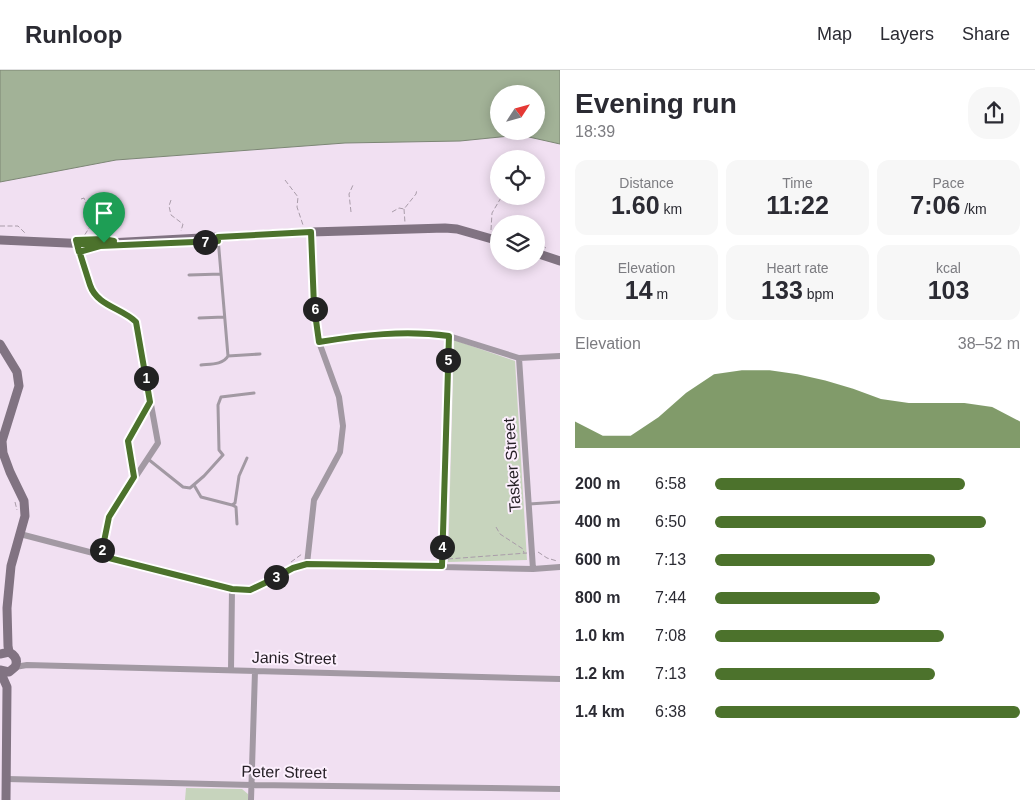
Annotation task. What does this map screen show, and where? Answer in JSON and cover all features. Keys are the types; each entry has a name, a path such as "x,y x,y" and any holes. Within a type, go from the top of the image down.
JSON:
{"street":[{"path":"0,236 114,241 218,237 308,230 445,228 457,229 490,238"},
{"path":"307,564 314,500 340,452 343,426 339,397 319,342 308,230"},
{"path":"0,240 79,240"},
{"path":"79,240 91,289 100,300 131,317 136,322 158,443 109,517 101,556"},
{"path":"545,256 560,261"},
{"path":"319,342 368,334 434,334 449,336 519,358 560,356"},
{"path":"442,566 449,336"},
{"path":"1,347 17,372 19,386 2,441 3,454 24,501 25,516 11,566 7,608 5,651 15,666"},
{"name":"Tasker Street","path":"519,358 533,569"},
{"path":"0,432 15,386 11,362"},
{"path":"134,477 128,441 150,402"},
{"path":"0,457 7,476 21,503 22,523"},
{"path":"20,534 232,589 250,590 293,568 307,564 533,569 560,567"},
{"path":"231,670 232,589"},
{"name":"Janis Street","path":"15,666 27,664 560,679"},
{"path":"0,670 6,672 15,666"},
{"path":"6,800 7,686 15,666"},
{"path":"0,670 7,686"},
{"path":"251,800 254,671"},
{"name":"Peter Street","path":"7,779 252,785 560,789"}],"lane":[{"path":"218,237 228,356"},
{"path":"189,275 221,274"},
{"path":"199,318 224,317"},
{"path":"201,365 221,362 228,356 260,354"},
{"path":"147,459 183,486 190,488 223,455 219,450 218,405 221,397 254,393"},
{"path":"232,505 235,503 239,476 248,458"},
{"path":"194,485 201,497 236,507 237,524"},
{"path":"528,504 560,502"}],"path":[{"path":"285,180 298,197 297,207 308,230"},
{"path":"350,212 349,194 353,185"},
{"path":"404,223 404,209 416,194 417,189"},
{"path":"79,240 98,214 87,206 82,199"},
{"path":"170,200 171,215 183,224 180,234"},
{"path":"392,212 399,208 404,209"},
{"path":"14,496 17,511"},
{"path":"496,527 500,534 523,549 524,553"},
{"path":"442,559 540,552 547,558 560,560"},
{"path":"285,566 303,553 307,553"}],"shaded area":[{"path":"0,70 560,70 560,144 542,140 545,140 545,85 490,85 490,138 460,141 345,143 116,160 0,182"},
{"path":"454,340 515,361 527,560 448,562"},
{"path":"186,788 242,789 248,794 248,800 185,800"}],"route":[{"path":"104,243 77,244 79,252 91,289 100,300 125,313 136,322 150,402 128,441 134,477 109,517 101,556 187,579 232,589 250,590 293,568 307,564 442,566 449,336 434,334 368,334 319,342 314,306 311,232 218,237 218,241 100,246 84,252 79,252 77,244 76,240 103,239 114,241 104,243"}]}
